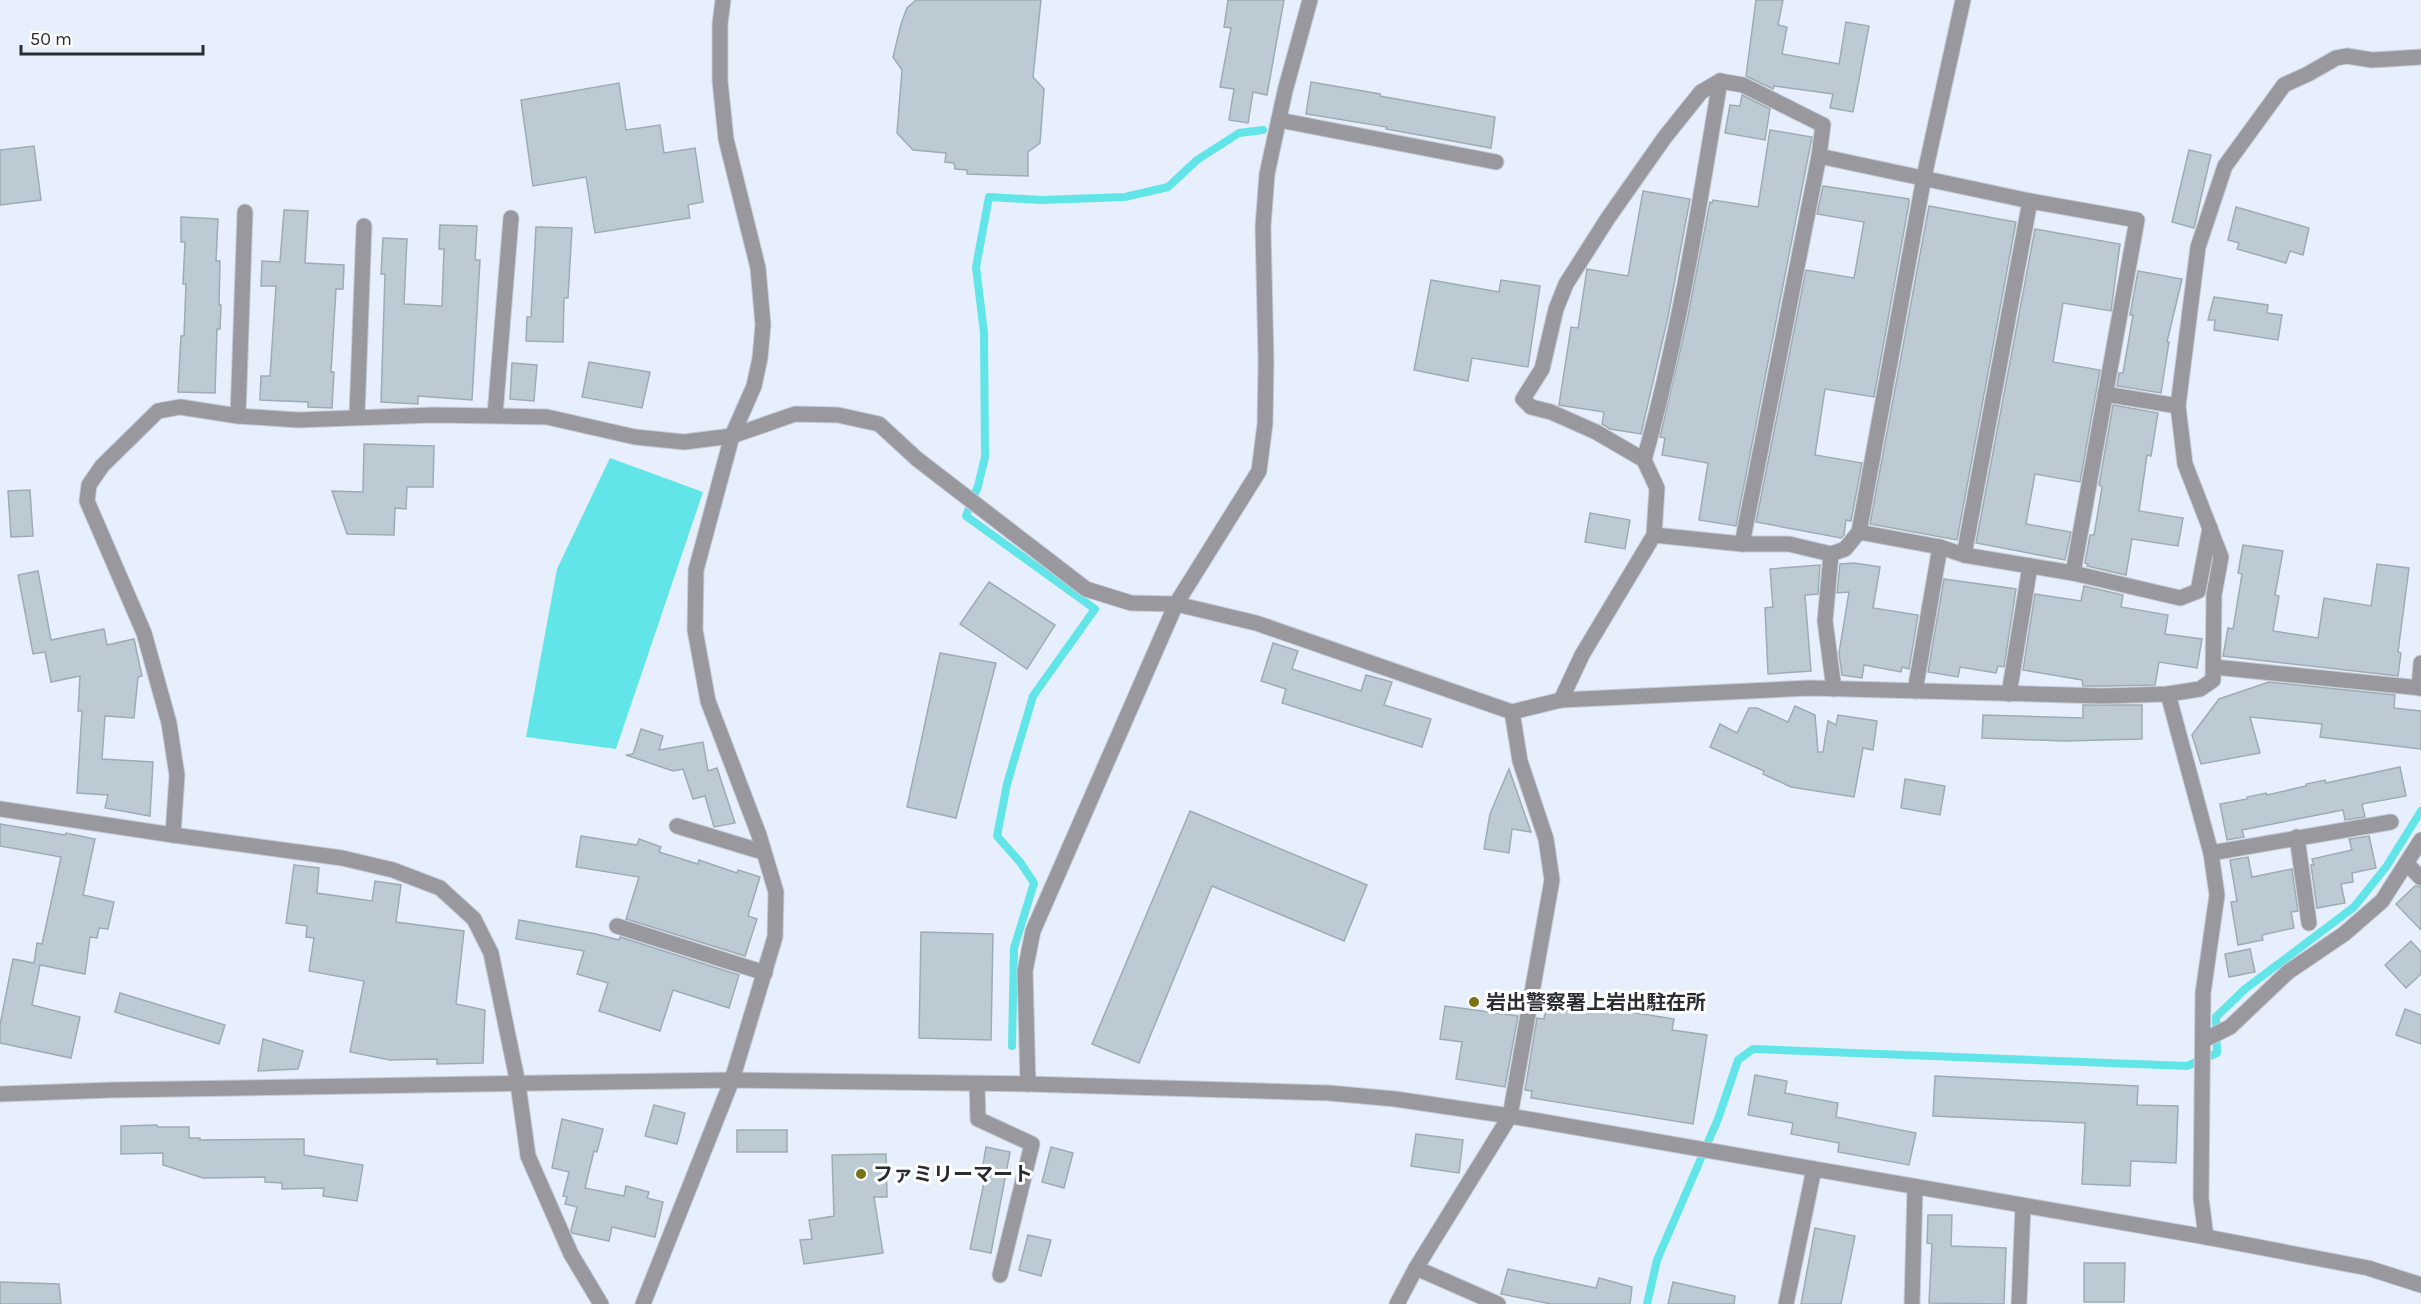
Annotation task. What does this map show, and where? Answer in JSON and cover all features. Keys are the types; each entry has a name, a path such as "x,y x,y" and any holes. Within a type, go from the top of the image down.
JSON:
{"street":[{"path":"643,1304 732,1080 775,936 776,892 759,835 708,701 694,630 696,570 732,436 753,386 760,358 763,325 758,268 726,139 720,81 720,24 723,0"},
{"path":"1028,1084 1024,971 1033,931 1176,604 1259,471 1265,424 1263,227 1267,174 1310,0"},
{"path":"1654,535 1742,544 1789,544 1831,554 1845,549 1858,532 1924,177 1963,0"},
{"path":"172,835 177,775 169,723 144,633 87,501 89,485 102,466 158,411 180,407 238,416 298,420 495,415 548,417 635,437 684,442 732,436 795,414 838,415 879,424 917,459 1086,589 1131,603 1176,604 1256,623 1512,712 1561,700 1810,688 2103,696 2168,694 2200,689 2213,680 2214,595 2221,557 2185,464 2178,406 2198,247 2225,166 2284,85 2336,58 2347,56 2372,60 2421,57"},
{"path":"1644,460 1672,352 1694,240 1720,81"},
{"path":"1561,700 1582,655 1654,535 1657,488 1644,460 1596,432 1551,412 1532,407 1523,399 1542,369 1556,309 1566,284 1608,218 1665,137 1701,92 1720,81 1743,85 1823,125 1819,156 1742,544"},
{"path":"1279,120 1496,162"},
{"path":"1819,156 2030,201 2137,220 2073,573"},
{"path":"1964,555 2030,201"},
{"path":"238,416 245,212"},
{"path":"495,415 511,218"},
{"path":"357,417 364,226"},
{"path":"2105,394 2178,406"},
{"path":"1858,532 1940,547 1964,555 2073,573 2180,598 2198,591 2210,528"},
{"path":"1915,691 1940,547"},
{"path":"1831,554 1825,621 1834,689"},
{"path":"2009,694 2030,566"},
{"path":"2214,667 2420,688 2421,663"},
{"path":"2168,694 2211,853 2217,895 2203,993 2201,1198 2206,1238"},
{"path":"1397,1304 1509,1116 1552,880 1545,839 1520,761 1512,712"},
{"path":"0,809 342,858 393,870 440,888 474,919 491,952 518,1084 528,1156 571,1254 601,1304"},
{"path":"2211,853 2391,822"},
{"path":"677,826 763,852"},
{"path":"2297,837 2309,923"},
{"path":"2204,1041 2230,1027 2288,972 2344,934 2382,901 2421,840"},
{"path":"2406,864 2421,878"},
{"path":"617,926 765,973"},
{"path":"0,1094 112,1090 732,1080 1028,1084 1329,1093 1395,1099 1509,1116 1814,1169 2368,1268 2421,1285"},
{"path":"976,1084 978,1119 1032,1144 1000,1275"},
{"path":"1786,1304 1814,1169"},
{"path":"1912,1304 1915,1187"},
{"path":"2019,1304 2023,1206"},
{"path":"1416,1269 1498,1304"}],"water":[{"path":"610,458 703,492 616,749 526,737 557,569"}],"building":[{"path":"916,0 1041,0 1033,77 1044,89 1040,143 1028,152 1028,176 967,174 967,170 955,169 954,163 945,162 946,153 913,150 897,133 902,70 893,57 907,8"},
{"path":"1228,0 1284,0 1267,95 1253,92 1248,123 1229,120 1234,89 1220,87 1231,28 1224,27"},
{"path":"1756,0 1783,0 1778,25 1787,27 1782,54 1839,64 1846,22 1869,26 1853,112 1830,108 1833,94 1774,86 1773,89 1746,76"},
{"path":"1311,82 1495,117 1491,148 1386,129 1387,127 1306,114"},
{"path":"619,83 626,130 660,125 664,153 695,148 703,202 688,205 690,218 595,233 586,177 533,186 521,100"},
{"path":"1742,95 1770,109 1765,140 1725,133 1730,105 1740,106"},
{"path":"1770,130 1812,137 1736,526 1699,520 1708,463 1662,455 1665,438 1660,437 1687,321 1710,202 1712,203 1713,200 1758,207"},
{"path":"34,146 41,200 0,205 0,150"},
{"path":"2189,150 2211,155 2194,228 2172,222"},
{"path":"1823,186 1909,199 1874,397 1825,389 1815,455 1862,463 1851,521 1846,520 1844,535 1841,538 1756,522 1806,270 1854,278 1864,222 1817,214"},
{"path":"1643,191 1690,199 1668,317 1641,434 1610,429 1602,424 1604,412 1559,405 1571,327 1578,328 1587,269 1628,276"},
{"path":"1929,206 2016,222 1957,540 1870,524"},
{"path":"2236,207 2309,228 2303,255 2290,251 2286,263 2237,249 2239,243 2228,240"},
{"path":"284,210 308,211 305,263 344,265 343,289 336,289 331,372 334,372 332,408 308,407 308,402 260,400 261,376 270,376 276,286 261,286 262,261 280,262"},
{"path":"181,217 218,219 216,261 220,261 219,305 221,305 220,329 217,329 215,393 178,392 181,336 184,336 186,284 183,284 185,242 181,242"},
{"path":"440,225 477,226 475,260 480,260 472,400 418,396 418,404 381,402 385,274 381,274 383,238 407,239 404,304 442,306 444,249 439,249"},
{"path":"536,227 572,228 568,298 564,298 563,342 526,341 527,317 531,317"},
{"path":"2035,229 2120,244 2111,311 2063,303 2053,362 2100,370 2080,482 2035,474 2026,524 2071,532 2065,560 1976,543"},
{"path":"2138,271 2182,279 2167,342 2169,342 2161,393 2117,386 2119,373 2123,373"},
{"path":"1431,280 1499,292 1501,280 1540,286 1528,367 1472,358 1468,381 1414,370"},
{"path":"2214,297 2268,305 2267,313 2282,315 2278,340 2214,330 2215,320 2208,320"},
{"path":"589,362 650,372 642,408 582,397"},
{"path":"512,363 537,365 534,401 510,399"},
{"path":"2113,405 2158,413 2151,456 2147,455 2139,511 2183,518 2178,546 2132,539 2126,575 2087,566 2088,564 2085,563 2090,535 2094,535 2102,487 2099,485"},
{"path":"364,444 434,446 433,487 407,487 406,509 395,508 394,535 347,534 332,491 363,492"},
{"path":"30,490 33,536 11,537 8,491"},
{"path":"1590,513 1630,520 1625,549 1585,542"},
{"path":"2243,545 2283,551 2275,595 2279,596 2273,631 2318,638 2324,598 2371,606 2377,564 2409,568 2398,652 2401,653 2398,676 2223,656 2228,628 2233,629 2242,574 2238,573"},
{"path":"1854,563 1880,567 1873,608 1918,615 1909,669 1902,667 1901,672 1864,665 1862,678 1842,675 1839,653 1849,592 1837,593 1840,564"},
{"path":"1820,565 1818,594 1805,595 1811,671 1768,674 1765,608 1773,607 1770,569"},
{"path":"38,571 51,640 104,629 107,645 134,639 142,676 138,677 134,718 105,716 102,759 153,762 150,816 105,808 108,795 77,793 82,711 78,711 80,676 51,682 45,652 33,654 18,575"},
{"path":"1944,579 2016,589 2004,667 1998,666 1996,673 1960,667 1958,677 1928,672"},
{"path":"989,582 1055,625 1027,669 960,624"},
{"path":"2084,586 2123,595 2121,607 2168,615 2165,634 2202,639 2197,668 2159,662 2155,685 2103,686 2083,686 2082,680 2023,670 2035,594 2081,601"},
{"path":"1273,643 1298,651 1292,669 1361,691 1366,675 1392,682 1384,705 1431,719 1422,747 1282,703 1286,689 1261,681"},
{"path":"940,653 996,663 956,818 907,807"},
{"path":"2269,682 2395,695 2394,708 2421,711 2421,749 2320,737 2322,724 2250,717 2260,753 2201,764 2192,735 2219,699"},
{"path":"2083,705 2142,705 2142,739 2064,741 1982,738 1983,715 2083,718"},
{"path":"1795,706 1815,715 1818,752 1823,752 1828,721 1836,725 1838,715 1877,721 1873,750 1863,748 1854,797 1791,787 1763,774 1764,771 1710,747 1720,724 1737,733 1749,708 1757,708 1788,722"},
{"path":"641,729 663,736 659,750 703,742 708,771 717,768 735,823 714,827 705,796 693,799 683,769 673,771 626,755 633,754"},
{"path":"2400,767 2406,796 2362,804 2365,817 2345,820 2343,810 2242,830 2244,837 2227,840 2220,804 2325,780 2326,783"},
{"path":"1509,769 1531,832 1512,829 1509,853 1484,849 1490,814"},
{"path":"1905,779 1945,786 1940,815 1901,808"},
{"path":"1190,811 1367,885 1344,941 1212,886 1139,1063 1092,1044"},
{"path":"0,824 95,839 83,895 114,902 108,929 99,928 97,938 90,937 85,974 40,965 32,1005 80,1017 71,1058 0,1043 0,1025 13,959 34,963 37,943 42,944 61,857 0,846"},
{"path":"581,836 637,845 639,839 661,847 659,852 698,864 699,860 737,873 738,870 760,877 748,916 757,919 745,956 626,919 639,877 576,867"},
{"path":"2369,836 2376,868 2352,873 2353,882 2341,884 2345,903 2317,908 2312,859 2352,850 2349,839"},
{"path":"2248,857 2252,877 2292,869 2298,911 2291,912 2294,928 2262,935 2263,940 2238,945 2231,902 2237,901 2230,860"},
{"path":"294,865 319,868 317,893 372,901 375,881 401,885 396,922 464,931 456,1004 485,1010 483,1063 437,1064 437,1059 390,1060 350,1052 364,981 309,971 314,938 306,937 307,926 286,923"},
{"path":"2415,886 2421,887 2421,930 2396,904"},
{"path":"519,920 619,940 620,937 739,975 729,1008 673,990 660,1031 599,1011 608,983 577,974 584,951 516,939"},
{"path":"921,932 993,934 991,1040 919,1038"},
{"path":"2411,941 2421,952 2421,974 2406,988 2385,965"},
{"path":"2250,949 2255,972 2229,977 2225,954"},
{"path":"120,993 225,1025 219,1044 115,1012"},
{"path":"1547,999 1674,1019 1672,1030 1707,1035 1693,1124 1531,1098 1532,1091 1525,1090 1537,1018 1544,1019"},
{"path":"1445,1006 1518,1016 1505,1087 1456,1079 1462,1042 1440,1039"},
{"path":"2405,1009 2421,1015 2421,1044 2396,1035"},
{"path":"263,1039 303,1051 298,1069 258,1071"},
{"path":"1755,1075 1787,1081 1785,1093 1838,1103 1836,1117 1916,1133 1909,1165 1838,1152 1839,1143 1791,1134 1793,1123 1748,1115"},
{"path":"1935,1076 2138,1086 2137,1105 2178,1106 2176,1163 2131,1161 2130,1186 2082,1184 2085,1123 1933,1116"},
{"path":"654,1105 685,1113 677,1144 645,1136"},
{"path":"562,1119 603,1129 597,1152 594,1151 585,1188 624,1196 626,1186 649,1192 647,1198 663,1202 655,1237 612,1227 609,1241 572,1233 577,1207 565,1204 567,1197 563,1196 569,1172 552,1168"},
{"path":"157,1125 158,1127 189,1127 189,1138 200,1138 200,1140 304,1139 304,1155 363,1165 357,1201 323,1196 324,1188 282,1189 282,1183 265,1182 265,1177 203,1178 163,1165 163,1153 121,1154 121,1126"},
{"path":"737,1130 787,1130 787,1152 737,1152"},
{"path":"1416,1134 1463,1140 1459,1173 1411,1166"},
{"path":"986,1147 1010,1152 991,1253 970,1249 985,1178 981,1177"},
{"path":"1051,1147 1073,1153 1064,1188 1042,1182"},
{"path":"886,1154 887,1197 874,1197 883,1253 804,1264 800,1240 812,1239 809,1220 834,1216 832,1155"},
{"path":"1928,1215 1952,1215 1951,1246 2006,1248 2004,1304 1929,1303 1932,1244 1927,1243"},
{"path":"1815,1228 1855,1236 1841,1304 1801,1304"},
{"path":"1028,1235 1051,1240 1041,1276 1019,1270"},
{"path":"2084,1263 2125,1263 2124,1302 2084,1302"},
{"path":"1508,1269 1596,1288 1599,1278 1632,1287 1630,1304 1551,1304 1501,1294"},
{"path":"0,1282 59,1284 61,1304 0,1304"},
{"path":"1673,1282 1735,1296 1734,1304 1668,1304"}],"waterway":[{"path":"1012,1046 1014,948 1034,883 1020,862 997,836 1007,784 1033,696 1095,609 966,516 978,486 985,457 984,333 976,267 989,197 1042,200 1125,197 1168,187 1197,160 1239,133 1263,130"},
{"path":"1647,1304 1657,1260 1718,1119 1738,1060 1753,1049 2187,1066 2217,1053 2216,1017 2245,989 2354,907 2386,867 2421,811"}],"place":[{"name":"岩出警察署上岩出駐在所","path":"1474,1002"},
{"name":"ファミリーマート","path":"861,1174"}]}
